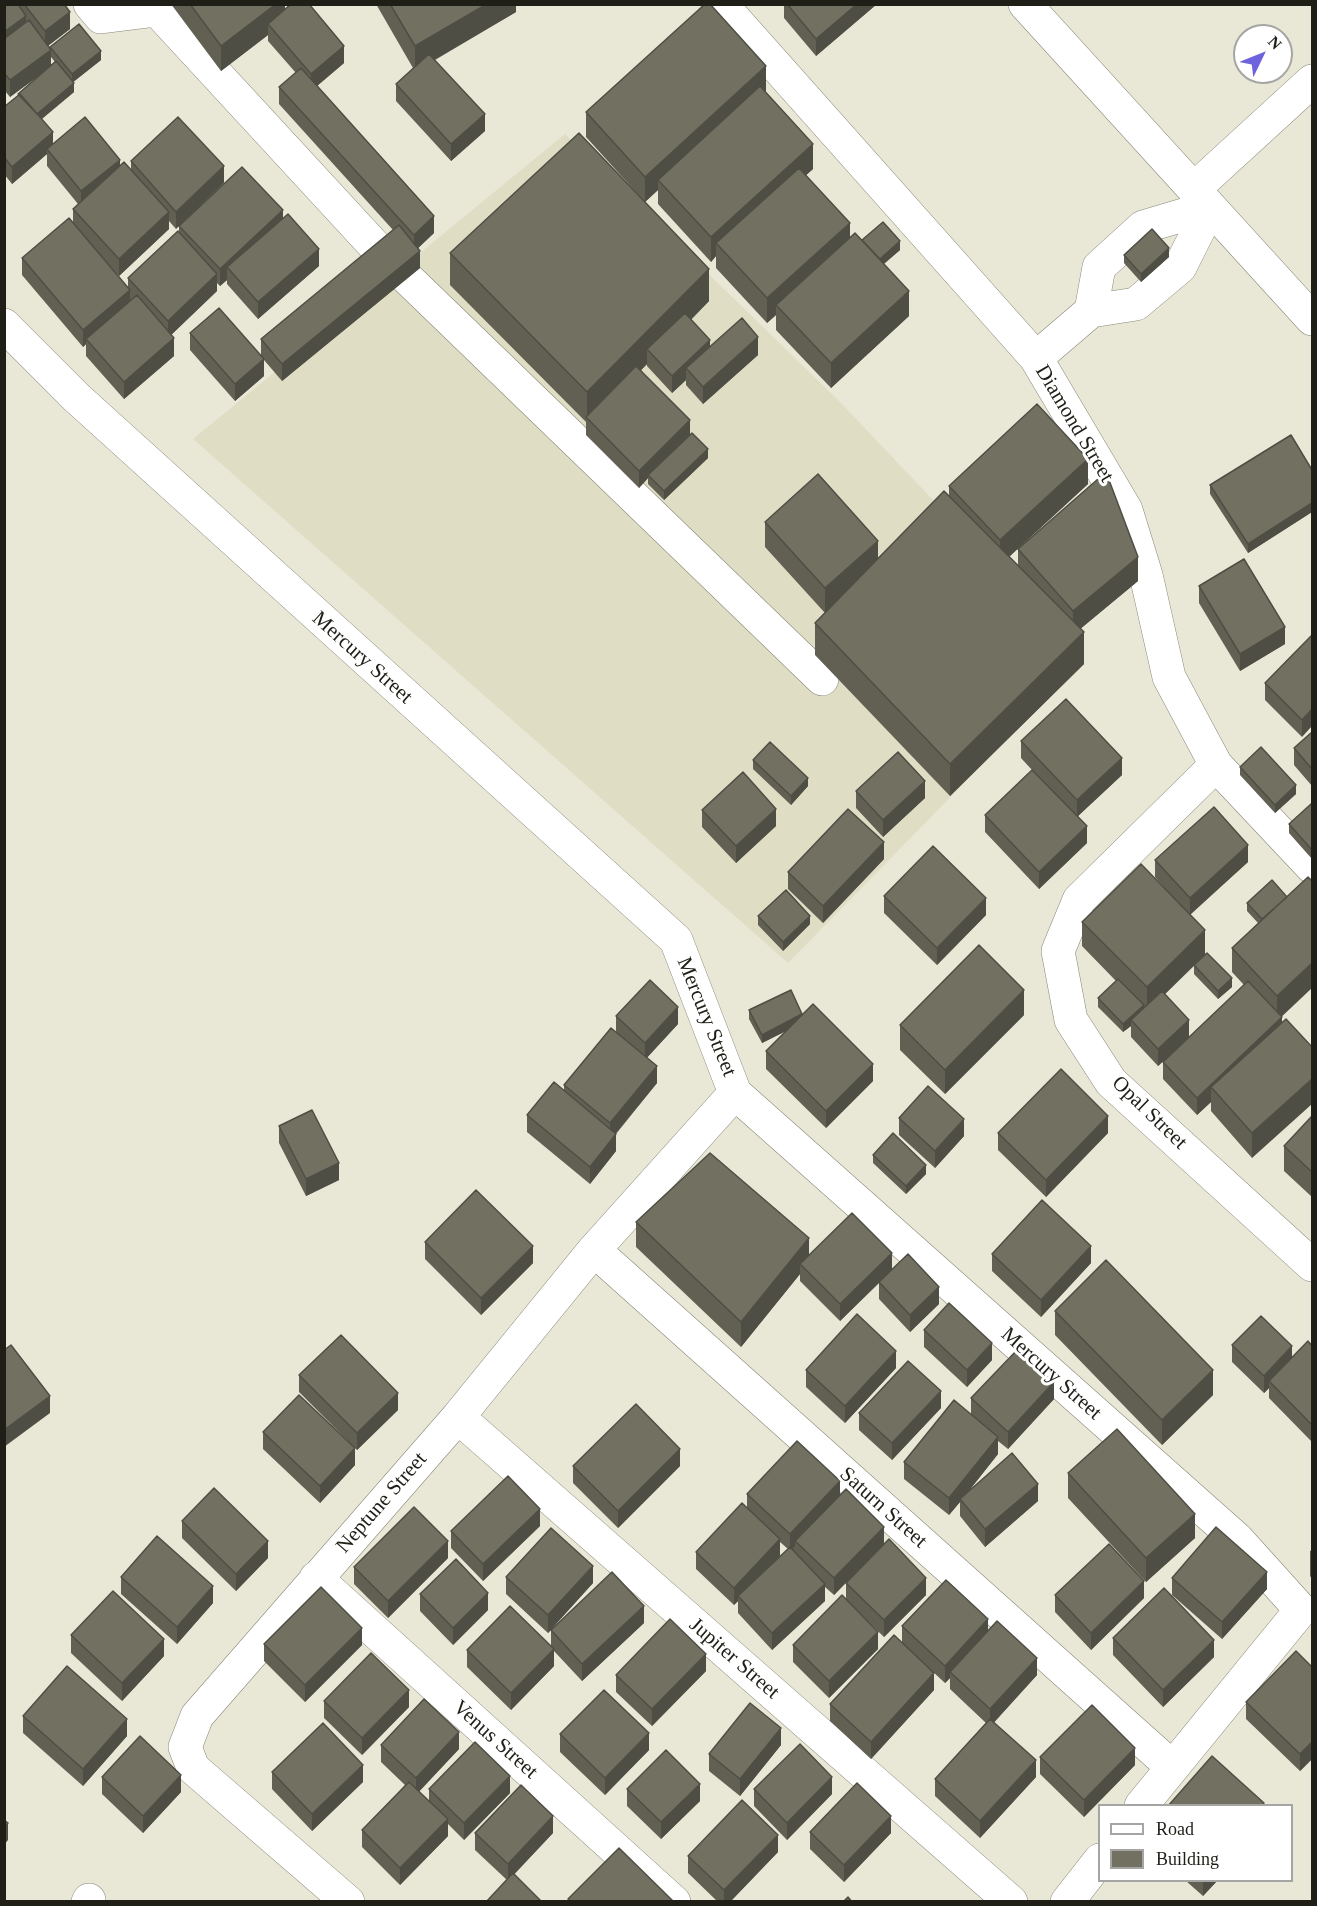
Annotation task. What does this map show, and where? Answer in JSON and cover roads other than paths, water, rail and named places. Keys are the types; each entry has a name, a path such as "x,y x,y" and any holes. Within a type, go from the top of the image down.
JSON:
{"street":[{"path":"90,4 101,17 157,10 383,255"},
{"name":"Diamond Street","path":"721,4 1036,358 1126,510 1146,575 1168,677 1216,765 1312,867"},
{"path":"1025,4 1312,319"},
{"path":"1090,311 1099,267 1143,227 1202,198 1312,81"},
{"path":"1036,358 1090,311 1136,304 1180,267 1202,198"},
{"path":"407,278 822,679"},
{"name":"Mercury Street","path":"4,325 77,398 676,940 735,1092 1238,1539 1307,1615 1171,1766 1142,1804"},
{"name":"Opal Street","path":"1216,765 1079,900 1058,951 1068,1009 1071,1020 1111,1082 1312,1265"},
{"name":"Neptune Street","path":"348,1902 193,1768 185,1747 197,1716 458,1417 594,1250 735,1092"},
{"name":"Saturn Street","path":"594,1250 1171,1766"},
{"name":"Jupiter Street","path":"458,1417 1011,1902"},
{"name":"Venus Street","path":"316,1578 674,1902"},
{"path":"1067,1902 1098,1863"}]}
